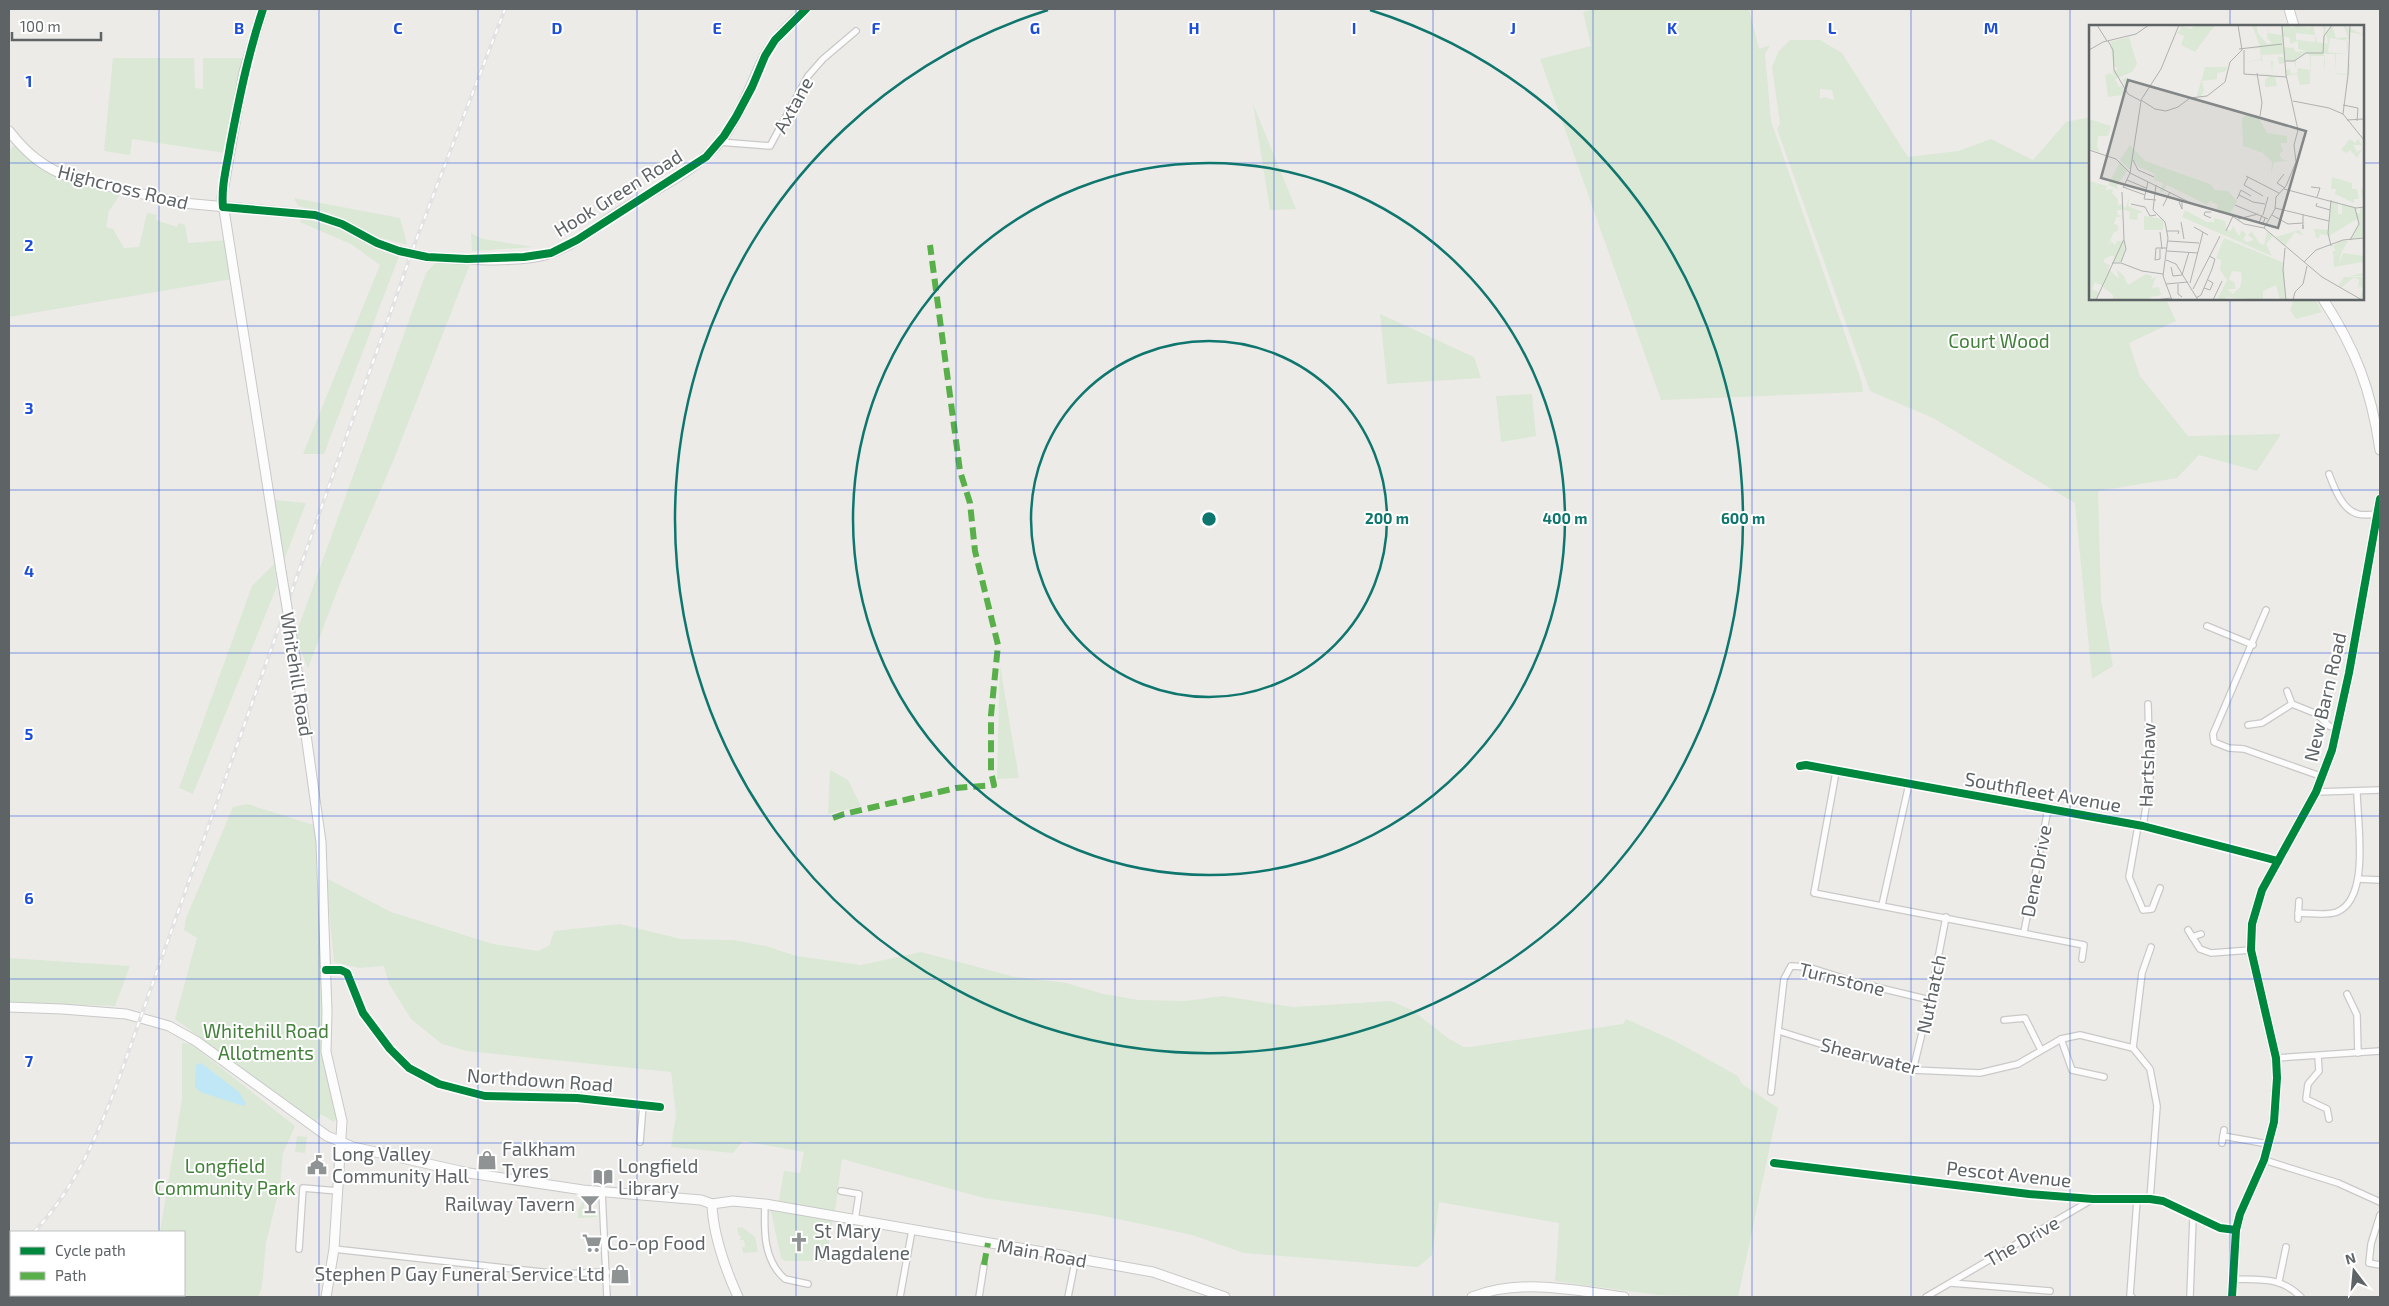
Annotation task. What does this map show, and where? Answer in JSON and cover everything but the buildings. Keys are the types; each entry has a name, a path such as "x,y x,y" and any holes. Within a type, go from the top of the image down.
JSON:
{"main road":[{"name":"Whitehill Road","path":"263,9 241,88 223,187 223,207 320,821 326,970 326,1052 342,1121 334,1249 326,1297"},
{"name":"Hook Green Road","path":"223,207 315,215 342,224 377,243 400,251 427,257 524,258 551,253 577,240 706,157 719,142 752,87 765,56 775,40 806,9"},
{"path":"2289,9 2294,25"},
{"name":"Highcross Road","path":"9,131 27,153 56,173 183,203 223,207"},
{"path":"2324,300 2341,327 2364,377 2375,417 2380,450"},
{"name":"New Barn Road","path":"2232,1297 2236,1230 2240,1214 2264,1160 2274,1122 2277,1078 2276,1058 2251,950 2252,924 2262,890 2323,777 2337,729 2380,499"},
{"name":"Main Road","path":"9,1008 62,1009 126,1014 169,1026 196,1041 295,1115 327,1136 342,1142 402,1158 469,1172 602,1192 701,1200 712,1204 733,1201 765,1204 1066,1256 1075,1262 1085,1260 1153,1272 1225,1297"},
{"path":"712,1204 720,1250 738,1297"},
{"path":"1476,1296 1514,1288 1537,1288 1565,1289 1624,1297"}],"street":[{"name":"Axtane","path":"719,142 770,146 808,76 823,59 856,31"},
{"path":"2329,474 2336,490 2350,510 2358,514 2378,514"},
{"path":"2266,610 2253,645 2214,734 2214,742 2229,748 2244,749 2323,777"},
{"path":"2207,626 2253,645"},
{"path":"2287,691 2292,704 2318,714 2329,726 2337,729"},
{"name":"Hartshaw","path":"2148,704 2150,780 2129,877 2143,910 2152,909 2160,888"},
{"path":"2248,725 2262,723 2292,704"},
{"name":"Southfleet Avenue","path":"1800,766 1806,765 1836,772 2141,826 2278,861"},
{"name":"Dene Drive","path":"1836,772 1814,893 2084,945 2082,959"},
{"path":"1882,905 1909,784"},
{"path":"2316,792 2380,790"},
{"path":"2299,901 2298,916 2331,913 2341,910 2352,900 2358,879 2357,791"},
{"name":"Dene Drive","path":"2024,932 2048,809"},
{"path":"2358,879 2380,880"},
{"name":"Nuthatch","path":"1913,1070 1930,1000 1946,917"},
{"path":"2188,930 2200,949 2211,953 2251,950"},
{"path":"2192,937 2201,934"},
{"path":"2150,1200 2157,1106 2150,1069 2133,1048 2142,973 2152,947"},
{"name":"Turnstone","path":"1771,1092 1784,979 1791,966 1808,966 1864,984 1930,1000"},
{"name":"Northdown Road","path":"326,970 341,970 347,973 361,1010 384,1042 403,1063 432,1081 485,1096 577,1098 660,1107"},
{"path":"2346,994 2357,1015 2358,1053"},
{"path":"2004,1020 2025,1018 2041,1050"},
{"name":"Shearwater","path":"1779,1031 1913,1070 1980,1073 2018,1064 2061,1040 2080,1035 2133,1048"},
{"path":"2061,1040 2072,1070 2104,1077"},
{"path":"2276,1058 2380,1052"},
{"path":"2318,1056 2319,1070 2308,1084 2306,1099 2327,1109 2329,1119"},
{"path":"640,1142 643,1105"},
{"path":"2223,1136 2268,1144"},
{"path":"2264,1160 2338,1183 2380,1202"},
{"name":"Pescot Avenue","path":"1774,1163 1853,1171 1962,1187 2093,1199 2150,1200 2163,1202 2220,1228 2236,1230"},
{"path":"299,1249 303,1188 338,1191"},
{"path":"841,1191 859,1194 855,1220"},
{"path":"602,1192 607,1297"},
{"name":"The Drive","path":"1926,1297 2093,1199"},
{"path":"2132,1297 2130,1295 2137,1200"},
{"path":"765,1204 764,1232 772,1262 785,1279 808,1284"},
{"path":"2380,1215 2371,1244 2369,1263 2380,1265"},
{"path":"2190,1297 2193,1217"},
{"path":"900,1297 912,1230"},
{"path":"2279,1281 2286,1248"},
{"path":"334,1249 566,1275 607,1272"},
{"path":"1068,1297 1075,1262"},
{"path":"979,1297 984,1265"},
{"path":"2233,1279 2279,1281 2292,1288 2301,1297"},
{"name":"The Drive","path":"1951,1283 2050,1290"}],"green space":[{"path":"1595,9 1749,9 1759,49 1770,45 1765,54 1771,121 1862,383 1863,392 1661,400 1540,59 1591,46 1583,12"},
{"name":"Court Wood","path":"1790,40 1820,40 1842,53 1908,157 1958,151 1991,139 2033,160 2066,122 2089,117 2089,300 2166,300 2176,321 2129,343 2140,376 2188,436 2281,434 2257,471 2199,455 2177,478 2098,491 2101,599 2113,666 2092,679 2075,503 1933,418 1870,391 1777,129 1780,124 1772,67 1779,51","holes":["1820,89 1832,90 1834,100 1824,97 1820,99"]},
{"path":"113,58 194,58 195,88 203,89 203,58 243,58 225,153 132,139 130,155 104,151"},
{"path":"1253,104 1296,209 1270,210"},
{"path":"16,145 28,157 52,173 77,182 122,192 109,211 106,227 113,229 124,248 139,247 147,213 157,215 156,220 177,227 178,223 185,225 188,243 228,240 232,279 9,317 9,164 11,148"},
{"path":"294,198 400,218 407,245 381,238 329,213 298,206"},
{"path":"302,218 340,229 399,256 324,454 303,454 380,265 351,244 300,222"},
{"path":"471,233 483,239 534,247 472,251"},
{"path":"437,261 470,264 394,459 339,586 308,668 295,637 426,273"},
{"path":"2290,300 2316,300 2322,312 2296,319 2290,310 2293,302"},
{"path":"1380,314 1474,357 1481,378 1387,384"},
{"path":"1532,394 1536,436 1501,442 1496,396"},
{"path":"274,500 306,503 284,560"},
{"path":"274,564 277,586 193,794 179,788 252,586"},
{"path":"1000,666 1019,778 997,779"},
{"path":"830,770 848,780 861,806 828,814"},
{"name":"Whitehill Road Allotments","path":"247,804 317,826 322,1024 337,1118 334,1122 321,1114 316,1123 175,1019 197,938 184,930 186,918 233,807"},
{"path":"326,878 391,912 493,944 538,951 549,946 554,931 620,924 681,939 733,940 766,946 796,956 861,965 921,952 1015,977 1066,983 1103,994 1139,1000 1185,1001 1223,996 1293,1007 1391,1001 1412,1010 1449,1039 1464,1047 1623,1024 1626,1019 1675,1041 1738,1076 1742,1084 1778,1108 1738,1297 1658,1295 1555,1281 1559,1223 1439,1202 1432,1255 1418,1267 1244,1253 1192,1235 1099,1215 984,1198 842,1159 835,1211 779,1201 784,1171 800,1173 804,1152 743,1141 733,1153 671,1147 676,1115 671,1072 467,1051 442,1044 411,1019 389,984 384,966 359,968 334,962"},
{"path":"9,958 130,966 115,1006 9,1002"},
{"name":"Longfield Community Park","path":"182,1043 191,1044 295,1126 283,1153 280,1186 266,1243 262,1287 258,1297 139,1297 185,1296 185,1231 160,1231 182,1099"},
{"path":"297,1136 307,1137 305,1153 295,1152"},
{"path":"584,1199 584,1214 597,1214 597,1217 578,1218 578,1210"},
{"path":"770,1207 833,1218 826,1261 785,1261 781,1258"},
{"path":"742,1227 755,1237 758,1252 743,1253 742,1247 745,1247 744,1240 740,1240 741,1236 739,1236 737,1228"}],"water":[{"path":"201,1063 239,1092 246,1104 243,1106 200,1092 195,1087 196,1065"}],"railway":[{"path":"35,1231 61,1199 83,1162 117,1084 418,235 505,9"}],"marked path":[{"path":"833,818 956,788 994,785 991,772 991,715 998,645 975,551 970,503 960,471 930,245"},
{"path":"984,1265 988,1243"}],"cycle path":[{"path":"263,9 248,60 237,111 225,176 223,207 315,215 342,224 377,243 399,251 427,257 467,259 524,257 551,253 577,240 706,157 724,136 736,117 752,87 765,56 775,40 806,9"},
{"path":"2232,1297 2236,1230 2240,1214 2264,1160 2274,1122 2277,1078 2276,1058 2251,950 2252,924 2262,890 2316,792 2332,750 2349,673 2380,499"},
{"path":"1800,766 1806,765 2143,826 2278,861"},
{"path":"326,970 341,970 347,973 363,1013 390,1049 409,1068 439,1084 485,1096 577,1098 660,1107"},
{"path":"1774,1163 2029,1194 2093,1199 2150,1199 2163,1201 2220,1228 2236,1230"}],"place":[{"name":"Falkham Tyres","path":"487,1160"},
{"name":"Long Valley Community Hall","path":"317,1165"},
{"name":"Longfield Library","path":"603,1177"},
{"name":"Railway Tavern","path":"590,1204"},
{"name":"St Mary Magdalene","path":"799,1242"},
{"name":"Co-op Food","path":"592,1243"},
{"name":"Stephen P Gay Funeral Service Ltd","path":"620,1274"}]}
